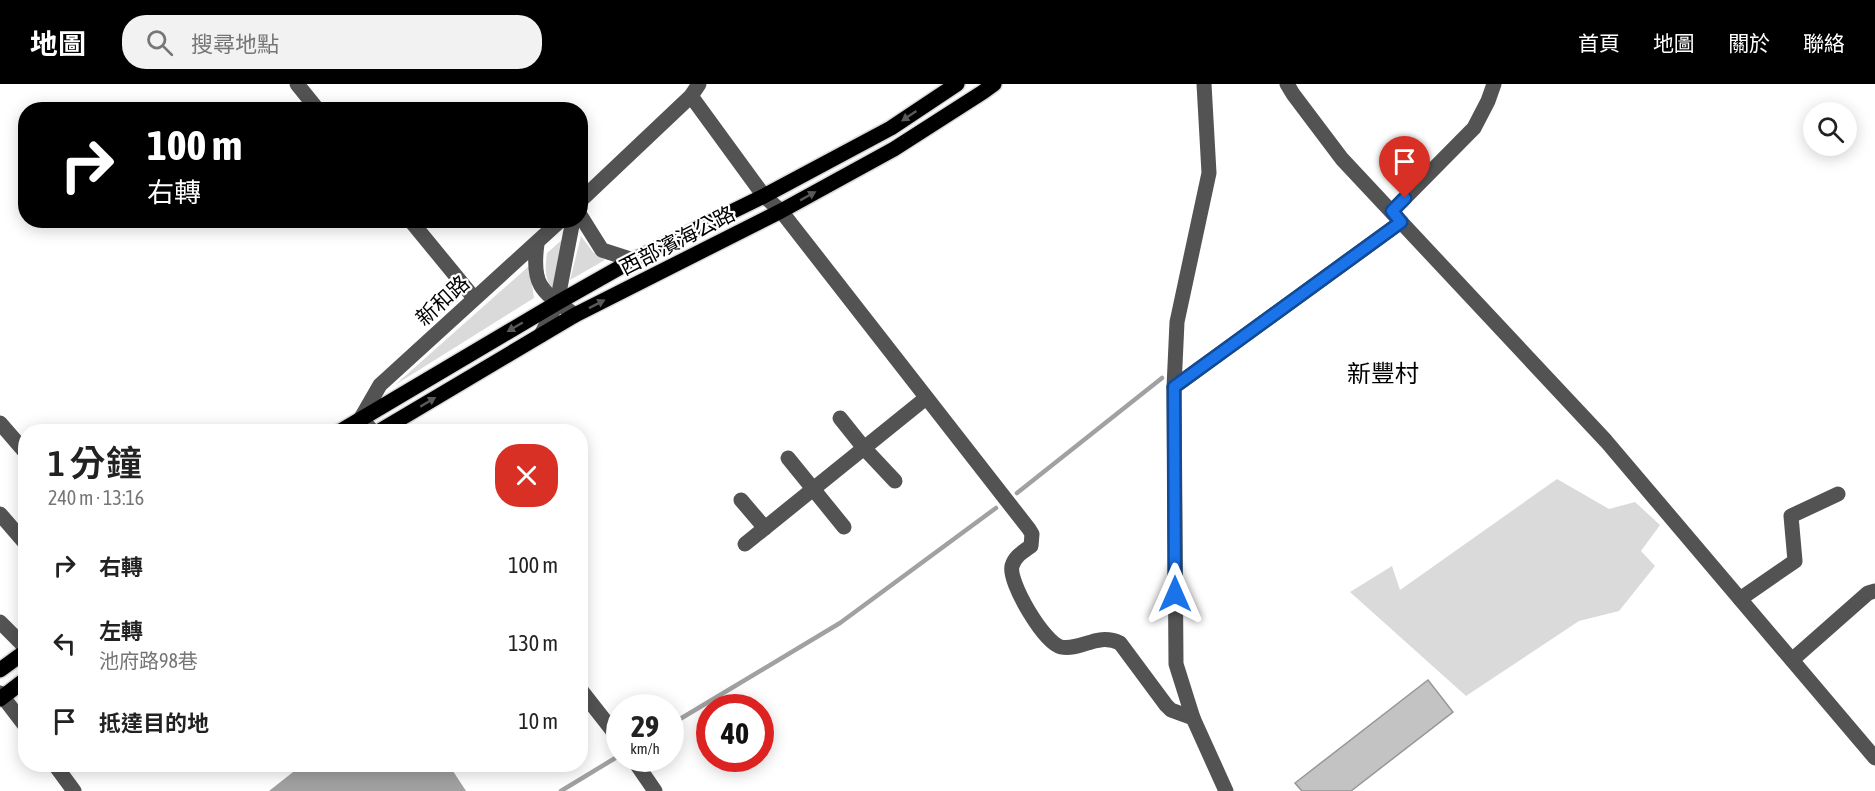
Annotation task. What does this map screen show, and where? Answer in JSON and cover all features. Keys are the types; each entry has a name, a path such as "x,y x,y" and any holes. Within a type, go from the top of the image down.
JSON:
{"main road":[{"name":"西部濱海公路","path":"361,418 633,260 764,196 891,128 957,84"},
{"name":"西部濱海公路","path":"391,424 575,315 782,211 894,149 994,84"},
{"name":"新和路","path":"352,424 361,418"},
{"path":"0,670 18,655"},
{"path":"1,696 18,684"}],"street":[{"path":"297,84 312,102"},
{"path":"1204,84 1209,173 1177,322 1174,387 1176,664 1192,718 1226,791"},
{"path":"1287,84 1342,159 1606,441 1875,758"},
{"path":"1174,387 1397,217 1474,128 1494,84"},
{"path":"588,193 695,90 764,196 782,211 1032,534 1031,546 1017,557 1012,568 1013,577 1033,620 1043,634 1062,647 1109,638 1120,643 1166,705 1192,718"},
{"path":"588,227 602,250 633,260"},
{"path":"417,228 474,298"},
{"name":"新和路","path":"361,418 380,385 553,228"},
{"path":"541,335 557,303 571,228"},
{"path":"537,244 536,278 544,293 575,315"},
{"path":"745,544 926,398"},
{"path":"361,418 366,424"},
{"path":"840,418 895,481"},
{"path":"0,423 18,444"},
{"path":"788,458 844,527"},
{"path":"1740,599 1795,561 1791,516 1838,494"},
{"path":"741,500 765,528"},
{"path":"0,514 18,535"},
{"path":"1792,660 1868,593 1875,591"},
{"path":"0,622 18,641"},
{"path":"1,696 18,717"},
{"path":"588,699 606,722"},
{"path":"60,772 74,791"},
{"path":"642,772 655,791"}],"shaded area":[{"path":"581,236 593,252 605,260 570,280"},
{"path":"564,238 553,290 546,273 547,253"},
{"path":"529,266 534,298 395,385"},
{"path":"1557,479 1609,509 1635,502 1660,525 1641,551 1655,566 1619,611 1579,621 1466,696 1350,592 1392,566 1400,590"},
{"path":"293,772 454,772 466,791 269,791"}],"building":[{"path":"1428,680 1453,712 1351,791 1302,791 1295,783"}],"waterway":[{"path":"1017,493 1162,378"},
{"path":"684,717 840,623 996,508"},
{"path":"561,791 606,764"}],"district":[{"name":"新豐村","path":"1383,373"}],"route":[{"path":"1175,594 1174,387 1401,222 1392,211 1405,198"}]}
